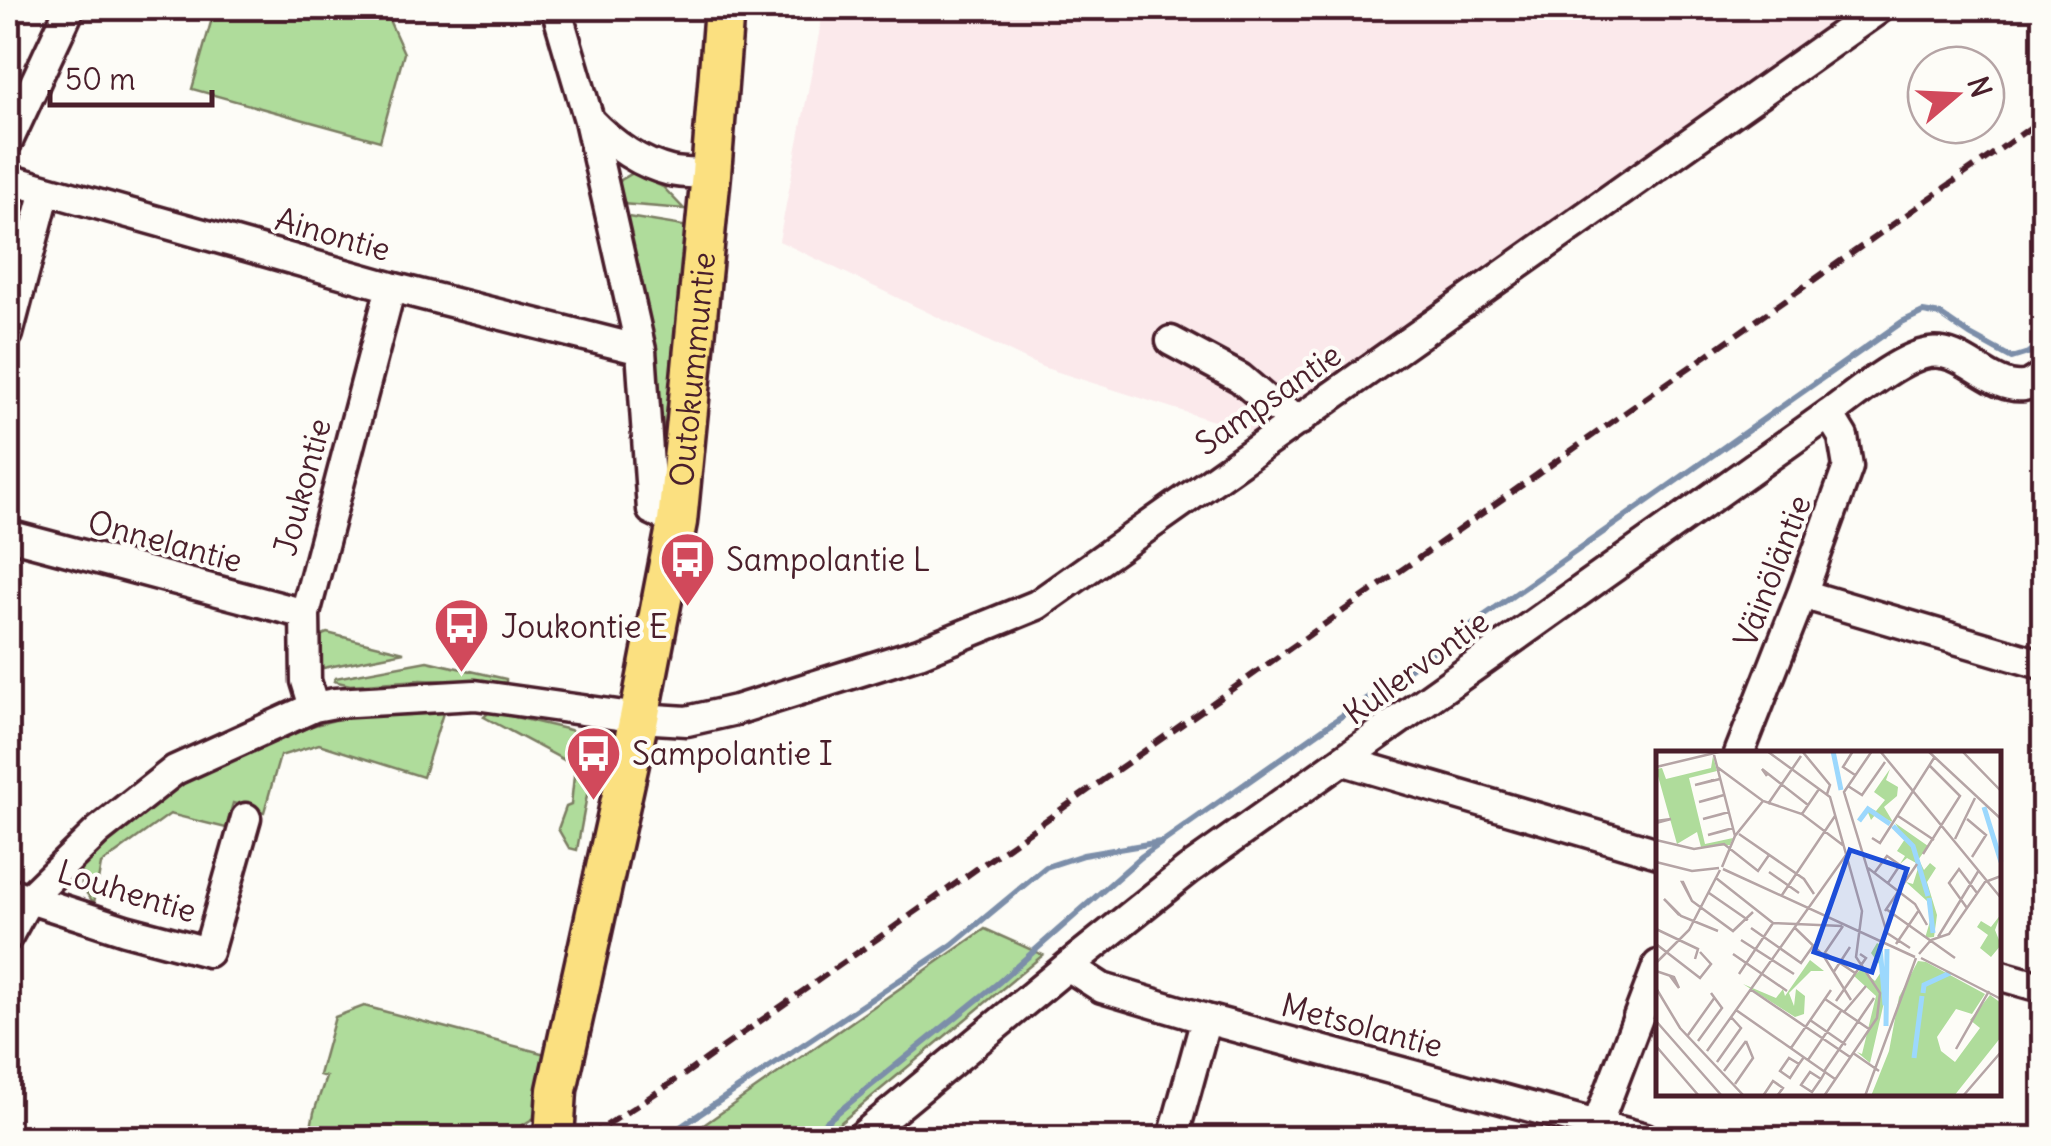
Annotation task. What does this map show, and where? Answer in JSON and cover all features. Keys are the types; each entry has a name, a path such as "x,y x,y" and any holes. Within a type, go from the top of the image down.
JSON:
{"main road":[{"name":"Outokummuntie","path":"554,1138 557,1090 677,522 724,8"}],"street":[{"path":"8,141 70,8"},
{"path":"556,8 589,120 641,350 652,510 677,522"},
{"name":"Sampsantie","path":"8,936 18,895 174,770 314,707 475,695 638,718 686,720 736,710 919,653 1037,605 1880,8"},
{"path":"589,120 610,142 635,156 670,170 711,174"},
{"name":"Ainontie","path":"8,179 391,287 641,350"},
{"path":"8,334 46,190"},
{"name":"Joukontie","path":"314,707 306,681 305,614 391,287"},
{"path":"1172,341 1240,378 1272,406 1300,420"},
{"name":"Kullervontie","path":"860,1138 1188,870 1910,358 1933,352 1955,357 2006,385 2027,386 2044,375"},
{"name":"Väinöläntie","path":"1740,751 1848,468 1843,437 1828,414"},
{"name":"Onnelantie","path":"8,535 305,614"},
{"path":"1802,594 2044,665"},
{"path":"1344,761 1656,852"},
{"name":"Louhentie","path":"18,895 208,952 246,818"},
{"name":"Metsolantie","path":"1068,966 1102,988 1596,1132 1644,1138"},
{"path":"1596,1132 1656,971"},
{"path":"2001,976 2044,988"},
{"path":"1173,1138 1206,1019"}],"shaded area":[{"path":"824,8 1870,8 1258,435 1042,367 779,241"}],"green space":[{"path":"215,8 385,11 404,53 380,141 192,89"},
{"path":"633,173 663,187 684,209 622,204 616,189 621,180"},
{"path":"628,217 689,227 664,488 625,222"},
{"path":"327,633 404,652 323,668 314,648 320,636"},
{"path":"427,661 506,679 506,683 420,680 350,685 334,681 335,678"},
{"path":"408,708 437,708 443,713 423,777 319,744 280,756 264,812 233,803 226,828 170,814 101,864 94,903 82,887 81,868 104,843 132,818 198,775 305,728"},
{"path":"490,711 570,730 592,742 577,850 569,848 558,829 566,807 571,805 575,766 484,717"},
{"path":"985,929 1043,955 822,1138 685,1138"},
{"path":"364,1006 549,1055 539,1115 501,1138 309,1138 326,1077 319,1075 335,1017"}],"waterway":[{"path":"806,1138 998,983 1141,857 1902,322 1923,312 1941,315 2012,358 2028,353 2044,341"},
{"path":"670,1134 952,945 1046,867 1083,855 1160,842"},
{"path":"513,1138 532,1127"}],"railway":[{"path":"587,1138 685,1074 2044,118"}],"place":[{"name":"Sampolantie L","path":"687,608"},
{"name":"Joukontie E","path":"462,675"},
{"name":"Sampolantie I","path":"593,802"}]}
